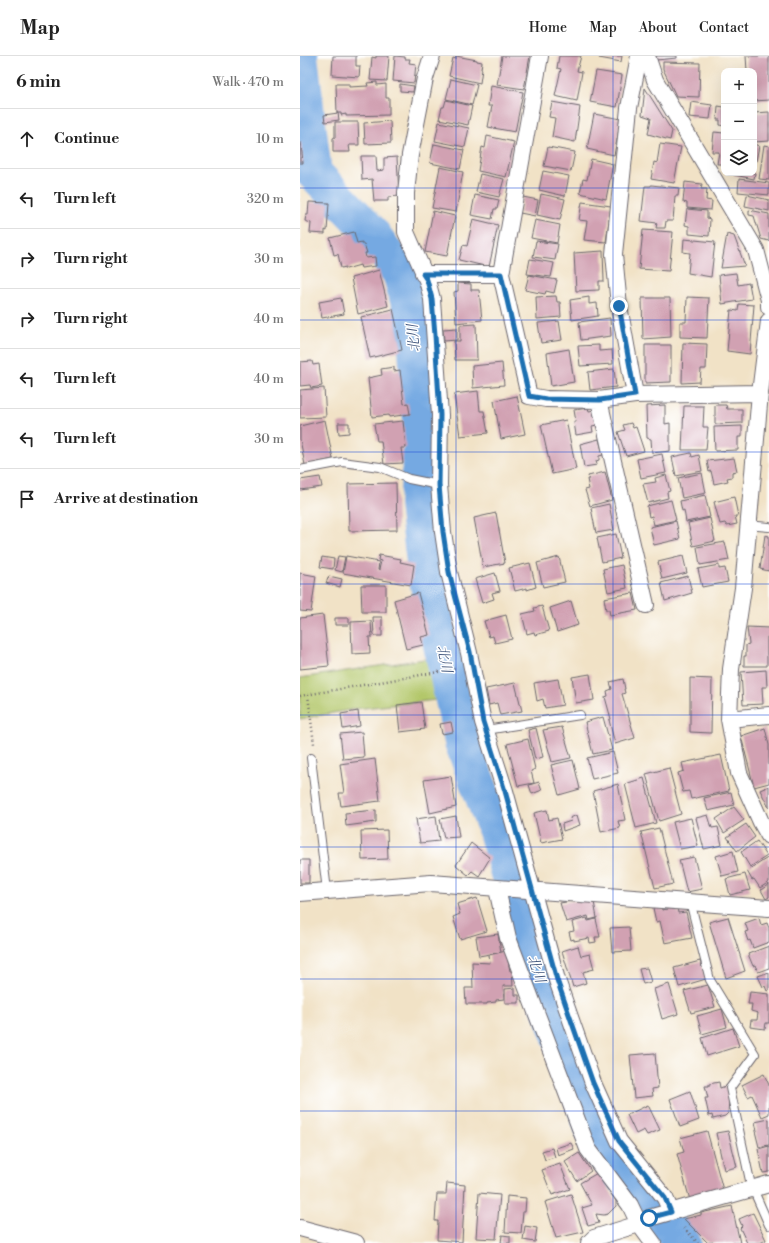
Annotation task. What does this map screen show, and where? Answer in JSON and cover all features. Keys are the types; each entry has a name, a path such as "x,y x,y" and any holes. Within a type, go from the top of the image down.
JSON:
{"street":[{"path":"432,56 425,78 410,155 406,193 406,232 423,274 427,280 432,299 440,415 437,485 449,572 486,730 505,791 557,980 596,1090 619,1141 665,1198 670,1212"},
{"path":"540,56 501,274 529,396 546,399 600,400 635,395 760,393"},
{"path":"635,395 619,306 614,254 629,108 640,56"},
{"path":"647,56 655,80 756,250 768,297"},
{"path":"423,274 501,274"},
{"path":"769,321 760,393 747,525 743,588 731,669 729,719 739,773 761,822 769,836"},
{"path":"600,400 646,605"},
{"path":"729,719 769,715"},
{"path":"300,893 432,883 769,908"},
{"path":"497,889 508,938 588,1149 630,1205 644,1221 653,1243"},
{"path":"589,1243 594,1238 670,1212 769,1184"},
{"path":"303,1233 356,1243"}],"lane":[{"path":"300,470 342,462 380,467 409,479 437,485"},
{"path":"747,525 769,527"},
{"path":"486,730 580,715"},
{"path":"311,758 327,891"},
{"path":"690,902 710,980 755,1054 730,1088 753,1189 769,1225"}],"path":[{"path":"300,696 472,666"},
{"path":"308,695 314,751 311,758"}],"green space":[{"path":"431,658 436,700 355,709 300,719 300,678"}],"building":[{"path":"333,56 356,56 356,66 360,66 359,77 332,75"},
{"path":"376,56 389,56 387,81 370,80 372,57 376,58"},
{"path":"395,56 405,57 405,59 410,59 409,63 416,64 414,83 393,81"},
{"path":"456,56 482,62 480,83 449,76 453,58 456,59"},
{"path":"502,56 530,56 524,89 497,85"},
{"path":"559,56 581,56 577,71 582,72 577,101 555,96 561,69 557,68"},
{"path":"600,56 622,56 621,62 599,58"},
{"path":"655,56 677,56 677,58 656,60"},
{"path":"746,56 769,56 769,100 757,101 757,68 747,68"},
{"path":"663,62 700,63 699,97 676,96 663,69"},
{"path":"596,71 622,75 617,107 590,102"},
{"path":"451,79 477,85 472,105 446,99"},
{"path":"377,82 377,85 386,84 386,98 389,98 389,115 346,116 346,114 341,115 341,113 337,113 336,84 349,84 349,87 368,86 367,83"},
{"path":"400,84 414,86 413,92 400,91"},
{"path":"491,86 523,92 515,132 488,127 492,106 488,106"},
{"path":"645,88 672,131 670,140 648,134 651,118 642,115"},
{"path":"446,100 472,106 468,125 439,119 442,107 444,107"},
{"path":"552,102 580,107 575,142 552,137 555,118 549,117"},
{"path":"691,102 712,105 710,119 689,117"},
{"path":"718,106 721,106 721,125 720,120 717,120"},
{"path":"769,112 769,141 757,142 757,113"},
{"path":"338,113 339,120 325,122 324,115"},
{"path":"594,114 621,119 614,155 587,149"},
{"path":"390,121 391,143 365,144 364,123"},
{"path":"335,122 358,122 359,145 349,145 350,152 333,152"},
{"path":"439,122 469,128 465,147 435,141"},
{"path":"714,132 721,133 721,164 717,164 719,152 712,152"},
{"path":"487,136 514,142 506,177 478,171 482,147 485,148"},
{"path":"301,143 303,163 300,163"},
{"path":"434,144 464,150 460,169 430,163"},
{"path":"660,144 681,147 674,183 651,179 654,162 657,163"},
{"path":"757,145 759,146 757,156"},
{"path":"764,145 769,146 769,180 759,179"},
{"path":"548,147 575,152 571,171 544,166"},
{"path":"361,156 376,156 377,171 384,170 384,158 397,157 399,196 388,197 388,201 374,201 372,179 362,180"},
{"path":"591,159 613,164 606,199 580,193 583,179 587,180"},
{"path":"440,167 463,172 456,212 432,208"},
{"path":"543,171 569,176 565,196 539,190"},
{"path":"480,174 504,179 499,197 476,192"},
{"path":"739,176 754,176 754,179"},
{"path":"739,179 769,183 769,195 738,192"},
{"path":"685,182 702,184 701,189 707,189 706,200 712,201 711,210 687,208 687,203 683,202"},
{"path":"651,185 679,188 678,196 675,196 673,221 666,221 665,228 656,228 657,223 641,221 645,186"},
{"path":"541,194 565,199 560,220 537,215"},
{"path":"475,195 499,200 497,209 494,209 492,219 471,215"},
{"path":"747,195 769,200 769,211 745,206"},
{"path":"523,197 538,200 535,216 520,213"},
{"path":"309,202 329,203 327,231 325,230 325,234 310,233 311,223 305,221 306,215 308,215"},
{"path":"582,202 611,206 606,242 584,240 587,221 579,220"},
{"path":"687,209 707,211 707,218 710,219 709,236 689,234 689,226 685,225"},
{"path":"749,210 769,214 769,241 761,239 754,216 749,215"},
{"path":"433,211 455,216 447,256 425,252"},
{"path":"473,219 498,225 489,267 459,260 463,245 467,246"},
{"path":"535,220 560,225 557,243 531,238"},
{"path":"643,230 673,232 669,271 639,269"},
{"path":"354,232 357,243 362,242 362,244 364,244 367,253 365,253 366,258 375,257 376,266 361,268 360,265 346,269 346,267 341,268 338,254 334,255 330,238"},
{"path":"727,234 734,236 745,266 721,268"},
{"path":"684,239 715,242 711,277 688,273 690,253 683,252"},
{"path":"536,241 558,244 555,260 533,257"},
{"path":"603,251 604,281 599,281 599,290 576,291 574,253"},
{"path":"530,259 554,263 551,277 527,274"},
{"path":"379,270 388,306 358,314 351,278"},
{"path":"736,273 738,285 749,283 752,299 722,304 719,275"},
{"path":"529,275 557,280 554,293 546,291 545,294 525,290"},
{"path":"458,283 471,284 471,290 479,290 482,320 456,323 454,292 458,291"},
{"path":"556,296 557,302 560,302 561,317 537,319 536,297"},
{"path":"589,297 589,304 597,303 598,316 572,320 570,300"},
{"path":"687,297 709,298 707,338 680,337 680,322 686,322"},
{"path":"341,298 344,314 322,318 319,302"},
{"path":"642,298 670,298 671,337 643,339"},
{"path":"739,304 754,305 750,354 727,351 731,310 738,311"},
{"path":"393,309 402,350 370,358 361,317"},
{"path":"610,318 611,336 581,340 579,322"},
{"path":"559,321 562,340 541,343 538,323"},
{"path":"476,324 477,360 455,360 454,341 460,341 460,325"},
{"path":"457,328 457,340 444,341 443,329"},
{"path":"683,343 707,344 706,369 701,369 700,382 682,383"},
{"path":"599,345 599,351 612,350 613,364 580,366 578,346"},
{"path":"645,345 671,345 671,382 645,383"},
{"path":"569,349 574,382 551,386 547,353"},
{"path":"312,361 313,365 319,364 322,386 311,388 310,385 300,386 300,362"},
{"path":"502,363 504,385 473,388 472,366"},
{"path":"394,367 394,371 400,370 404,404 408,403 410,414 389,417 389,415 372,417 368,378 382,375 381,369"},
{"path":"614,369 616,387 590,390 588,372"},
{"path":"324,388 326,417 300,418 300,390"},
{"path":"478,391 480,411 484,411 488,433 460,436 454,394"},
{"path":"517,396 525,434 501,439 494,401"},
{"path":"665,405 665,424 670,423 670,451 652,453 651,439 647,438 646,406"},
{"path":"715,405 726,405 727,409 742,409 742,423 715,424"},
{"path":"684,406 704,406 703,427 708,427 706,450 682,450"},
{"path":"588,408 589,411 594,410 597,425 592,426 593,432 576,435 574,410"},
{"path":"325,420 333,459 305,465 300,439 300,426"},
{"path":"566,420 576,469 552,474 541,425"},
{"path":"403,421 406,448 401,448 403,463 384,464 381,441 377,441 374,424"},
{"path":"338,423 349,423 349,433 339,434"},
{"path":"631,423 633,428 636,427 644,451 626,456 618,432 625,430 623,425"},
{"path":"742,426 742,437 738,437 738,450 715,451 714,427"},
{"path":"599,439 603,455 599,456 599,460 596,461 597,465 584,467 580,444"},
{"path":"691,453 692,457 699,455 702,471 676,476 672,457"},
{"path":"662,454 666,473 641,478 637,459"},
{"path":"734,458 737,471 732,472 732,477 727,478 728,481 714,484 711,471 709,472 707,461"},
{"path":"605,472 612,500 590,506 585,490 589,489 587,479 589,479 588,476"},
{"path":"702,473 706,493 682,498 678,478"},
{"path":"666,475 670,491 667,492 668,498 648,503 643,484 656,482 655,478"},
{"path":"320,477 322,487 300,490 300,480"},
{"path":"396,483 397,530 349,531 348,484"},
{"path":"705,495 710,517 686,522 684,510 682,511 680,501"},
{"path":"734,497 738,516 735,516 737,524 727,526 725,523 720,524 714,502"},
{"path":"671,500 676,520 654,525 652,516 649,517 647,506"},
{"path":"609,504 614,530 596,533 591,508"},
{"path":"496,513 505,563 483,567 474,518"},
{"path":"710,518 715,541 693,546 688,523"},
{"path":"676,521 680,539 654,545 650,527"},
{"path":"616,534 621,558 602,562 597,538"},
{"path":"765,535 769,536 769,571 760,569"},
{"path":"725,542 729,560 700,565 697,547"},
{"path":"379,555 401,559 400,562 414,565 411,585 343,573 346,556 379,562 379,570 381,561 378,560"},
{"path":"338,556 345,557 342,572 335,570"},
{"path":"683,556 687,573 662,579 658,562"},
{"path":"322,557 334,559 333,569 320,567"},
{"path":"559,557 565,582 543,587 537,563"},
{"path":"530,563 536,587 527,590 527,588 515,591 509,568"},
{"path":"622,565 627,588 608,592 603,569"},
{"path":"719,565 719,569 725,568 728,582 702,587 698,569"},
{"path":"300,573 316,576 311,612 300,611"},
{"path":"495,573 500,591 492,593 494,599 482,603 475,579"},
{"path":"329,576 342,579 340,587 326,583"},
{"path":"688,576 692,593 665,601 661,583"},
{"path":"361,585 386,585 386,612 362,612"},
{"path":"418,593 429,635 421,637 423,645 406,649 394,600"},
{"path":"633,593 637,610 610,615 609,610 606,610 604,598"},
{"path":"571,601 578,625 557,632 550,608"},
{"path":"542,606 549,631 535,635 534,632 527,634 522,614 535,611 534,608"},
{"path":"323,615 329,666 300,669 300,618"},
{"path":"506,615 512,639 495,643 493,636 489,637 484,621"},
{"path":"373,617 382,617 382,636 374,636"},
{"path":"335,618 349,618 349,625 335,625"},
{"path":"371,621 372,637 369,637 370,653 352,654 351,622"},
{"path":"747,627 769,628 769,637 767,637 767,666 744,666 746,645 749,644"},
{"path":"766,670 767,687 762,687 763,704 743,705 741,672"},
{"path":"590,674 594,700 576,703 572,677"},
{"path":"690,678 712,679 711,733 690,732"},
{"path":"558,679 563,705 545,708 543,699 537,701 534,683"},
{"path":"623,679 625,693 622,694 635,738 615,744 609,720 611,719 605,697 608,696 607,691 612,689 610,682"},
{"path":"515,683 522,711 500,715 497,703 489,705 486,689"},
{"path":"421,702 425,729 400,732 397,705"},
{"path":"358,711 360,726 343,729 341,714"},
{"path":"603,717 612,750 593,754 585,722"},
{"path":"451,722 453,732 442,734 440,724"},
{"path":"562,727 571,758 552,762 543,730"},
{"path":"536,728 543,757 535,759 528,730"},
{"path":"765,728 769,745 769,783 754,787 741,736"},
{"path":"362,732 364,757 343,759 340,734"},
{"path":"528,739 535,769 531,771 534,783 518,786 507,744"},
{"path":"613,752 618,773 592,779 587,758"},
{"path":"721,755 729,791 691,799 689,791 683,792 678,773 684,771 682,763"},
{"path":"375,759 380,801 341,806 339,793 344,793 340,764"},
{"path":"573,760 580,789 559,795 551,765"},
{"path":"669,768 681,814 659,821 646,774"},
{"path":"451,776 456,807 430,813 424,780"},
{"path":"644,778 656,823 636,828 625,784"},
{"path":"539,782 542,790 532,794 529,785"},
{"path":"618,784 625,820 618,821 620,828 601,832 593,791"},
{"path":"769,786 769,808 760,790"},
{"path":"731,792 734,805 708,811 704,798"},
{"path":"734,807 744,820 724,833 716,819"},
{"path":"376,810 376,822 346,826 345,813"},
{"path":"547,810 549,820 557,818 562,839 541,843 534,813"},
{"path":"577,815 580,825 563,831 562,824 571,821 570,818"},
{"path":"708,815 712,828 718,827 722,845 704,849 696,818"},
{"path":"436,816 439,841 420,843 416,819"},
{"path":"456,816 459,837 444,838 440,819"},
{"path":"691,818 698,846 680,849 673,822"},
{"path":"746,824 755,837 737,851 727,837"},
{"path":"659,828 673,884 655,888 641,832"},
{"path":"387,830 388,859 362,860 361,831"},
{"path":"757,841 767,856 750,867 741,852"},
{"path":"471,843 490,858 479,876 472,871 468,875 456,865"},
{"path":"733,851 738,872 722,876 716,856"},
{"path":"694,857 702,889 687,892 679,860"},
{"path":"769,857 769,882 760,888 754,879 752,880 747,871"},
{"path":"300,860 309,860 309,883 300,883"},
{"path":"745,874 750,890 730,895 726,879"},
{"path":"769,884 769,897 766,899 761,890"},
{"path":"477,898 487,931 460,939 453,917 460,914 457,904"},
{"path":"590,900 594,902 597,918 589,920 588,916 566,922 560,903"},
{"path":"661,906 662,910 677,907 678,913 686,912 692,938 665,943 660,921 656,922 653,908"},
{"path":"728,917 745,971 726,978 709,922"},
{"path":"587,918 588,921 596,919 600,937 595,937 596,942 590,943 589,938 574,941 574,939 571,940 569,932 574,931 572,922"},
{"path":"759,918 761,925 767,923 769,928 769,942 753,948 750,940 748,941 745,932 748,931 745,923"},
{"path":"629,927 631,951 612,952 610,928"},
{"path":"498,934 501,952 479,956 476,937"},
{"path":"578,946 581,956 590,954 594,969 583,972 586,983 573,987 562,951"},
{"path":"769,946 769,968 758,972 755,965 753,966 748,954"},
{"path":"506,951 510,971 512,971 513,986 503,986 504,999 496,1000 496,1002 487,1004 466,1004 465,988 473,988 472,962 490,963 489,955"},
{"path":"700,961 706,979 679,987 674,968"},
{"path":"647,968 651,982 643,984 639,969"},
{"path":"769,972 769,990 767,991 765,986 763,987 758,976"},
{"path":"669,984 678,1014 662,1019 654,989"},
{"path":"708,985 715,1007 691,1013 684,991"},
{"path":"515,988 515,995 519,995 519,1003 505,1003 505,989"},
{"path":"750,992 769,994 769,1023 766,1023 765,1029 750,1027 751,1020 757,1020 758,1013 751,1011 752,1004 748,1004"},
{"path":"722,1009 727,1027 702,1034 697,1016"},
{"path":"733,1028 739,1046 707,1056 702,1038"},
{"path":"655,1053 658,1088 652,1089 653,1096 634,1098 630,1055"},
{"path":"764,1074 769,1085 769,1114 762,1117 752,1095 748,1097 742,1085"},
{"path":"719,1082 720,1088 726,1086 729,1100 728,1113 725,1116 713,1119 712,1115 709,1116 705,1098 708,1098 705,1086"},
{"path":"690,1091 699,1120 680,1127 670,1099"},
{"path":"648,1105 660,1130 647,1135 644,1130 636,1134 627,1115"},
{"path":"769,1119 769,1145 759,1147 755,1131 757,1131 755,1122"},
{"path":"707,1131 723,1190 690,1200 677,1154 684,1152 680,1138"},
{"path":"728,1131 737,1167 724,1170 716,1133"},
{"path":"571,1143 574,1149 558,1155 556,1148"},
{"path":"769,1146 769,1172 763,1173 758,1149"},
{"path":"552,1148 555,1157 545,1160 542,1151"},
{"path":"579,1153 591,1171 577,1181 565,1162"},
{"path":"560,1164 570,1189 552,1195 542,1170"},
{"path":"599,1172 616,1201 616,1206 608,1214 596,1214 599,1223 588,1226 582,1208 592,1205 580,1183"},
{"path":"447,1183 465,1185 462,1242 437,1240 438,1221 435,1221 437,1194 446,1194"},
{"path":"479,1193 500,1195 496,1239 476,1238"},
{"path":"571,1194 583,1232 556,1238 545,1202"},
{"path":"507,1196 526,1198 521,1233 505,1232"},
{"path":"732,1206 740,1243 708,1243 684,1219 701,1215 701,1213"},
{"path":"753,1213 766,1240 760,1243 747,1243 740,1228 742,1226 739,1219"},
{"path":"525,1226 537,1228 535,1242 523,1240"},
{"path":"502,1235 510,1236 510,1243 501,1243"}],"waterway":[{"name":"北川","path":"300,56 314,173 371,232 400,273 414,321 422,436 417,504 425,571 462,742 496,831 536,971 600,1150 683,1243"}],"route":[{"path":"619,306 635,395 600,400 546,399 529,396 501,274 423,274 427,280 432,299 435,335 440,415 439,485 443,532 449,572 470,652 483,722 505,791 557,980 593,1083 619,1141 665,1198 671,1212 649,1218"}]}
